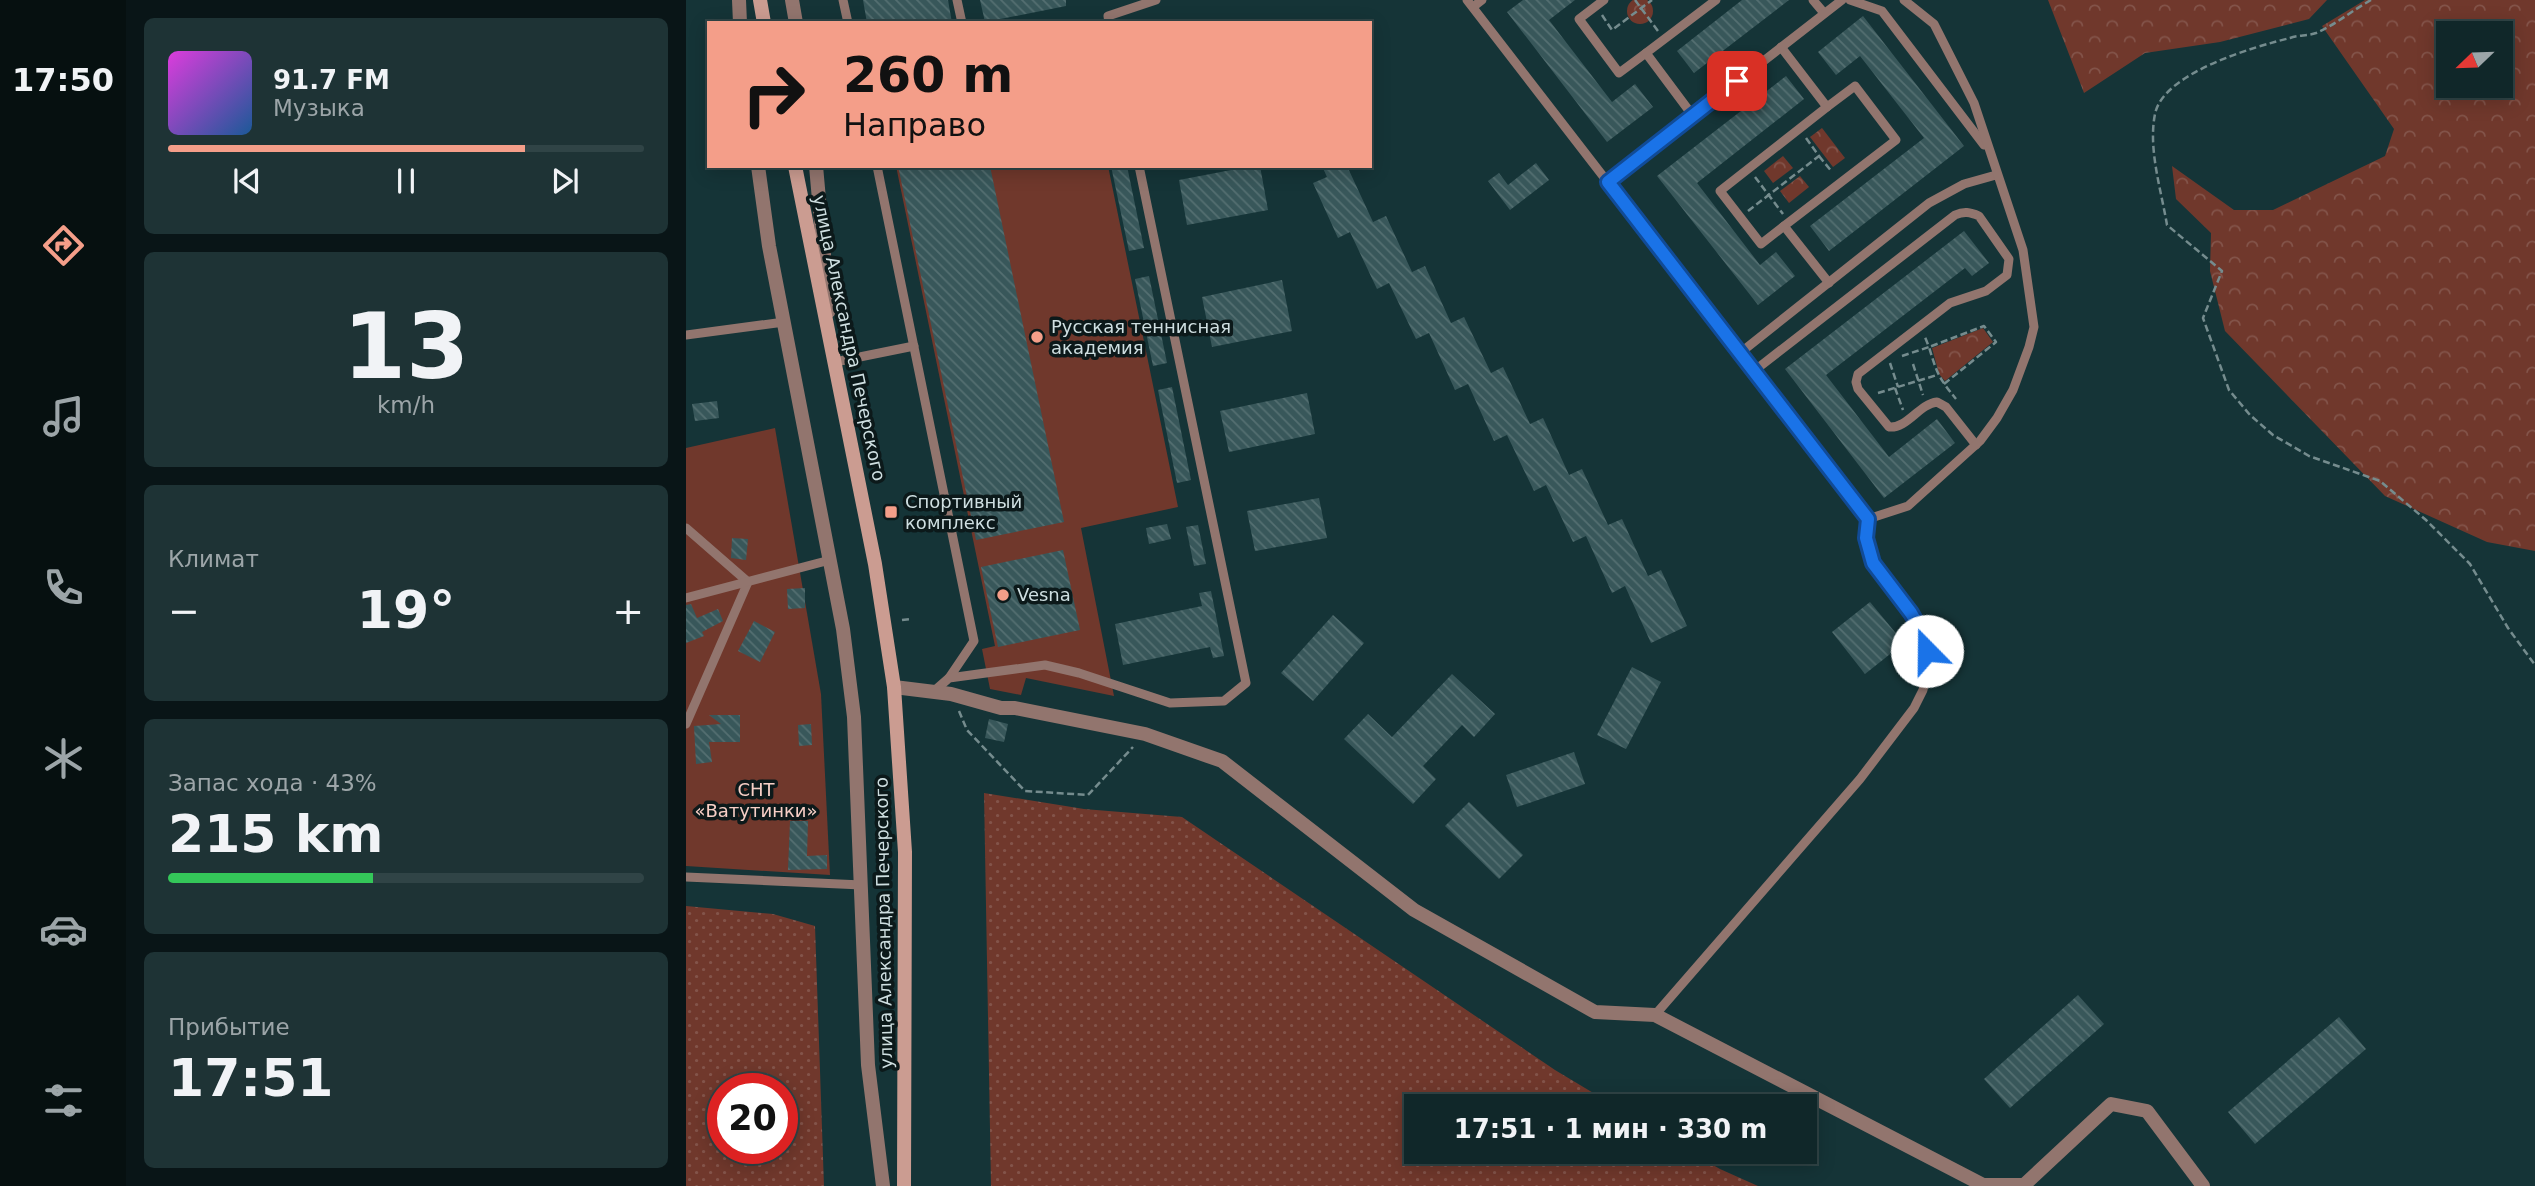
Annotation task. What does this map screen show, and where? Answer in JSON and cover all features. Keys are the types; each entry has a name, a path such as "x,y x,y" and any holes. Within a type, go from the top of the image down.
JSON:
{"main road":[{"path":"760,0 764,21"},
{"name":"улица Александра Печерского","path":"794,168 876,565 894,687 905,852 904,1186"}],"street":[{"path":"739,0 740,21"},
{"path":"792,0 796,21"},
{"path":"758,168 769,246 843,628 854,717 868,1065 884,1186"},
{"path":"816,168 831,341"},
{"path":"894,687 951,694 1001,708 1015,708 1145,734 1222,761 1414,910 1595,1012 1655,1015 1983,1185 2024,1185 2111,1104 2147,1111 2203,1186"}],"lane":[{"path":"843,0 848,21"},
{"path":"957,0 962,21"},
{"path":"1109,21 1108,16 1156,0"},
{"path":"1482,0 1470,4 1868,519 1866,538 1873,563 1911,613 1922,632 1927,651 1923,690 1914,708 1860,779 1655,1015"},
{"path":"1604,0 1579,19 1619,73 1716,0"},
{"path":"1813,0 1824,13"},
{"path":"1608,182 1842,0"},
{"path":"1850,0 1882,11 1989,152"},
{"path":"1868,519 1908,506 1976,446 2013,390 2034,327 2023,250 1974,103 1934,24 1904,0"},
{"path":"1781,47 1827,107"},
{"path":"1646,53 1693,116"},
{"path":"1855,86 1896,139 1761,244 1720,191 1827,107 1855,86"},
{"path":"877,168 974,641 949,678 933,692"},
{"path":"949,678 1045,665 1079,673 1170,703 1224,701 1246,683 1139,168"},
{"path":"1740,354 1929,203 1964,184 1997,175"},
{"path":"1754,371 1955,215 1966,212 1979,216 2009,258 2007,275 1986,290 1950,303 1920,326 1888,357 1858,374 1856,385 1889,427 1895,427 1927,404 1942,403 1976,446"},
{"path":"1787,224 1829,283"},
{"path":"686,335 784,322"},
{"path":"835,362 914,346"},
{"path":"686,528 748,582"},
{"path":"686,598 830,559"},
{"path":"686,724 748,582"},
{"path":"686,877 862,885"}],"path":[{"path":"1635,0 1664,39"},
{"path":"1595,7 1612,30 1652,0"},
{"path":"2371,0 2315,33 2291,37 2233,55 2187,76 2166,91 2156,111 2153,139 2167,225 2222,271 2203,318 2229,390 2250,415 2273,435 2309,456 2380,481 2426,520 2470,564 2508,628 2535,665"},
{"path":"1799,129 1840,183"},
{"path":"1740,217 1819,156"},
{"path":"1748,168 1787,224"},
{"path":"1906,420 1888,357 1929,347 1984,326 1996,342 1944,384 1937,375 1929,347 1920,326"},
{"path":"1913,364 1927,404"},
{"path":"1864,397 1937,375"},
{"path":"902,620 911,619"},
{"path":"951,694 967,730 1025,791 1088,795 1145,734"}],"green space":[{"path":"1635,-1 1645,-1 1652,6 1652,16 1645,23 1635,23 1628,16 1628,6"},
{"path":"2048,0 2327,0 2309,19 2220,42 2145,53 2084,93"},
{"path":"2365,0 2535,0 2535,551 2487,542 2385,496 2225,331 2210,271 2211,233 2176,199 2172,166 2234,210 2273,210 2385,156 2394,129 2322,26"},
{"path":"1822,128 1845,158 1833,167 1810,137"},
{"path":"1783,156 1793,168 1773,183 1764,171"},
{"name":"Русская теннисная академия","path":"896,168 1108,168 1178,507 1081,528 1114,696 1026,678 1021,695 990,689 982,649 995,646"},
{"path":"1800,176 1809,187 1789,203 1780,191"},
{"path":"1983,328 1993,342 1945,381 1939,374 1932,348"},
{"name":"СНТ «Ватутинки»","path":"775,428 821,694 830,875 686,866 686,448"},
{"path":"984,793 1084,809 1182,817 1555,1070 1595,1094 1404,1094 1404,1164 1711,1164 1758,1186 991,1186"},
{"path":"686,906 773,914 815,926 824,1186 686,1186"}],"building":[{"path":"863,0 948,0 952,21 867,21"},
{"path":"980,0 1066,0 1066,6 985,21"},
{"path":"1523,0 1575,0 1549,20 1612,102 1635,84 1653,107 1607,142 1507,12"},
{"path":"1742,0 1789,0 1694,73 1677,51"},
{"path":"1863,16 1964,146 1829,251 1810,226 1924,138 1860,56 1836,75 1818,52"},
{"path":"1786,76 1804,99 1697,183 1760,265 1776,252 1795,276 1758,305 1657,176"},
{"path":"1536,163 1549,180 1510,210 1488,181 1499,173 1508,185"},
{"path":"898,168 990,168 1064,522 976,540"},
{"path":"1111,168 1127,168 1144,248 1129,251"},
{"path":"1242,168 1260,168 1268,210 1187,225 1179,180"},
{"path":"1323,168 1348,168 1373,222 1386,216 1412,272 1425,266 1451,323 1464,317 1491,373 1503,367 1530,424 1543,418 1569,475 1582,469 1608,525 1622,519 1648,576 1661,570 1687,626 1651,643 1625,586 1612,593 1586,536 1573,542 1546,485 1534,491 1507,435 1494,441 1468,384 1455,390 1429,333 1416,339 1389,283 1377,289 1350,232 1338,238 1313,183 1327,177"},
{"path":"1964,231 1989,263 1972,276 1965,268 1826,375 1889,457 1937,419 1955,443 1884,498 1785,369"},
{"path":"1149,276 1167,363 1153,366 1135,279"},
{"path":"1282,280 1292,331 1212,347 1202,297"},
{"path":"1172,387 1191,480 1177,483 1158,390"},
{"path":"1307,393 1315,434 1229,452 1220,411"},
{"path":"717,401 719,418 695,421 692,404"},
{"path":"1319,498 1327,538 1255,551 1247,511"},
{"path":"1167,524 1171,539 1149,544 1146,528"},
{"path":"1198,525 1206,564 1194,566 1186,527"},
{"path":"732,538 748,539 746,560 731,558"},
{"path":"1063,550 1080,630 998,647 981,567"},
{"path":"805,588 805,608 788,609 787,589"},
{"path":"1211,591 1224,656 1213,658 1210,647 1123,665 1115,624 1202,606 1199,593"},
{"path":"1870,602 1904,643 1865,674 1832,632"},
{"path":"691,604 697,618 718,609 723,621 702,632 704,636 686,643 686,605"},
{"path":"1333,615 1364,643 1313,701 1281,673"},
{"path":"754,621 775,632 760,662 738,651"},
{"path":"1632,667 1661,682 1626,749 1597,735"},
{"path":"1452,674 1495,714 1474,737 1462,725 1423,766 1436,779 1413,804 1344,739 1368,714 1392,737"},
{"path":"709,715 740,715 740,742 709,742 712,762 696,764 694,726 721,724"},
{"path":"989,719 1008,724 1004,742 985,738"},
{"path":"811,724 812,745 799,746 798,725"},
{"path":"1574,752 1585,784 1517,807 1506,775"},
{"path":"1469,802 1523,855 1499,879 1445,826"},
{"path":"790,821 808,821 807,856 827,855 827,869 788,870"},
{"path":"2078,995 2104,1024 2010,1108 1984,1079"},
{"path":"2339,1017 2366,1049 2255,1144 2228,1112"}],"place":[{"name":"Русская теннисная академия","path":"1037,337"},
{"name":"Спортивный комплекс","path":"891,512"},
{"name":"Vesna","path":"1003,595"}],"route":[{"path":"1737,81 1608,182 1868,519 1866,538 1873,563 1911,613 1922,632 1927,651"}]}
